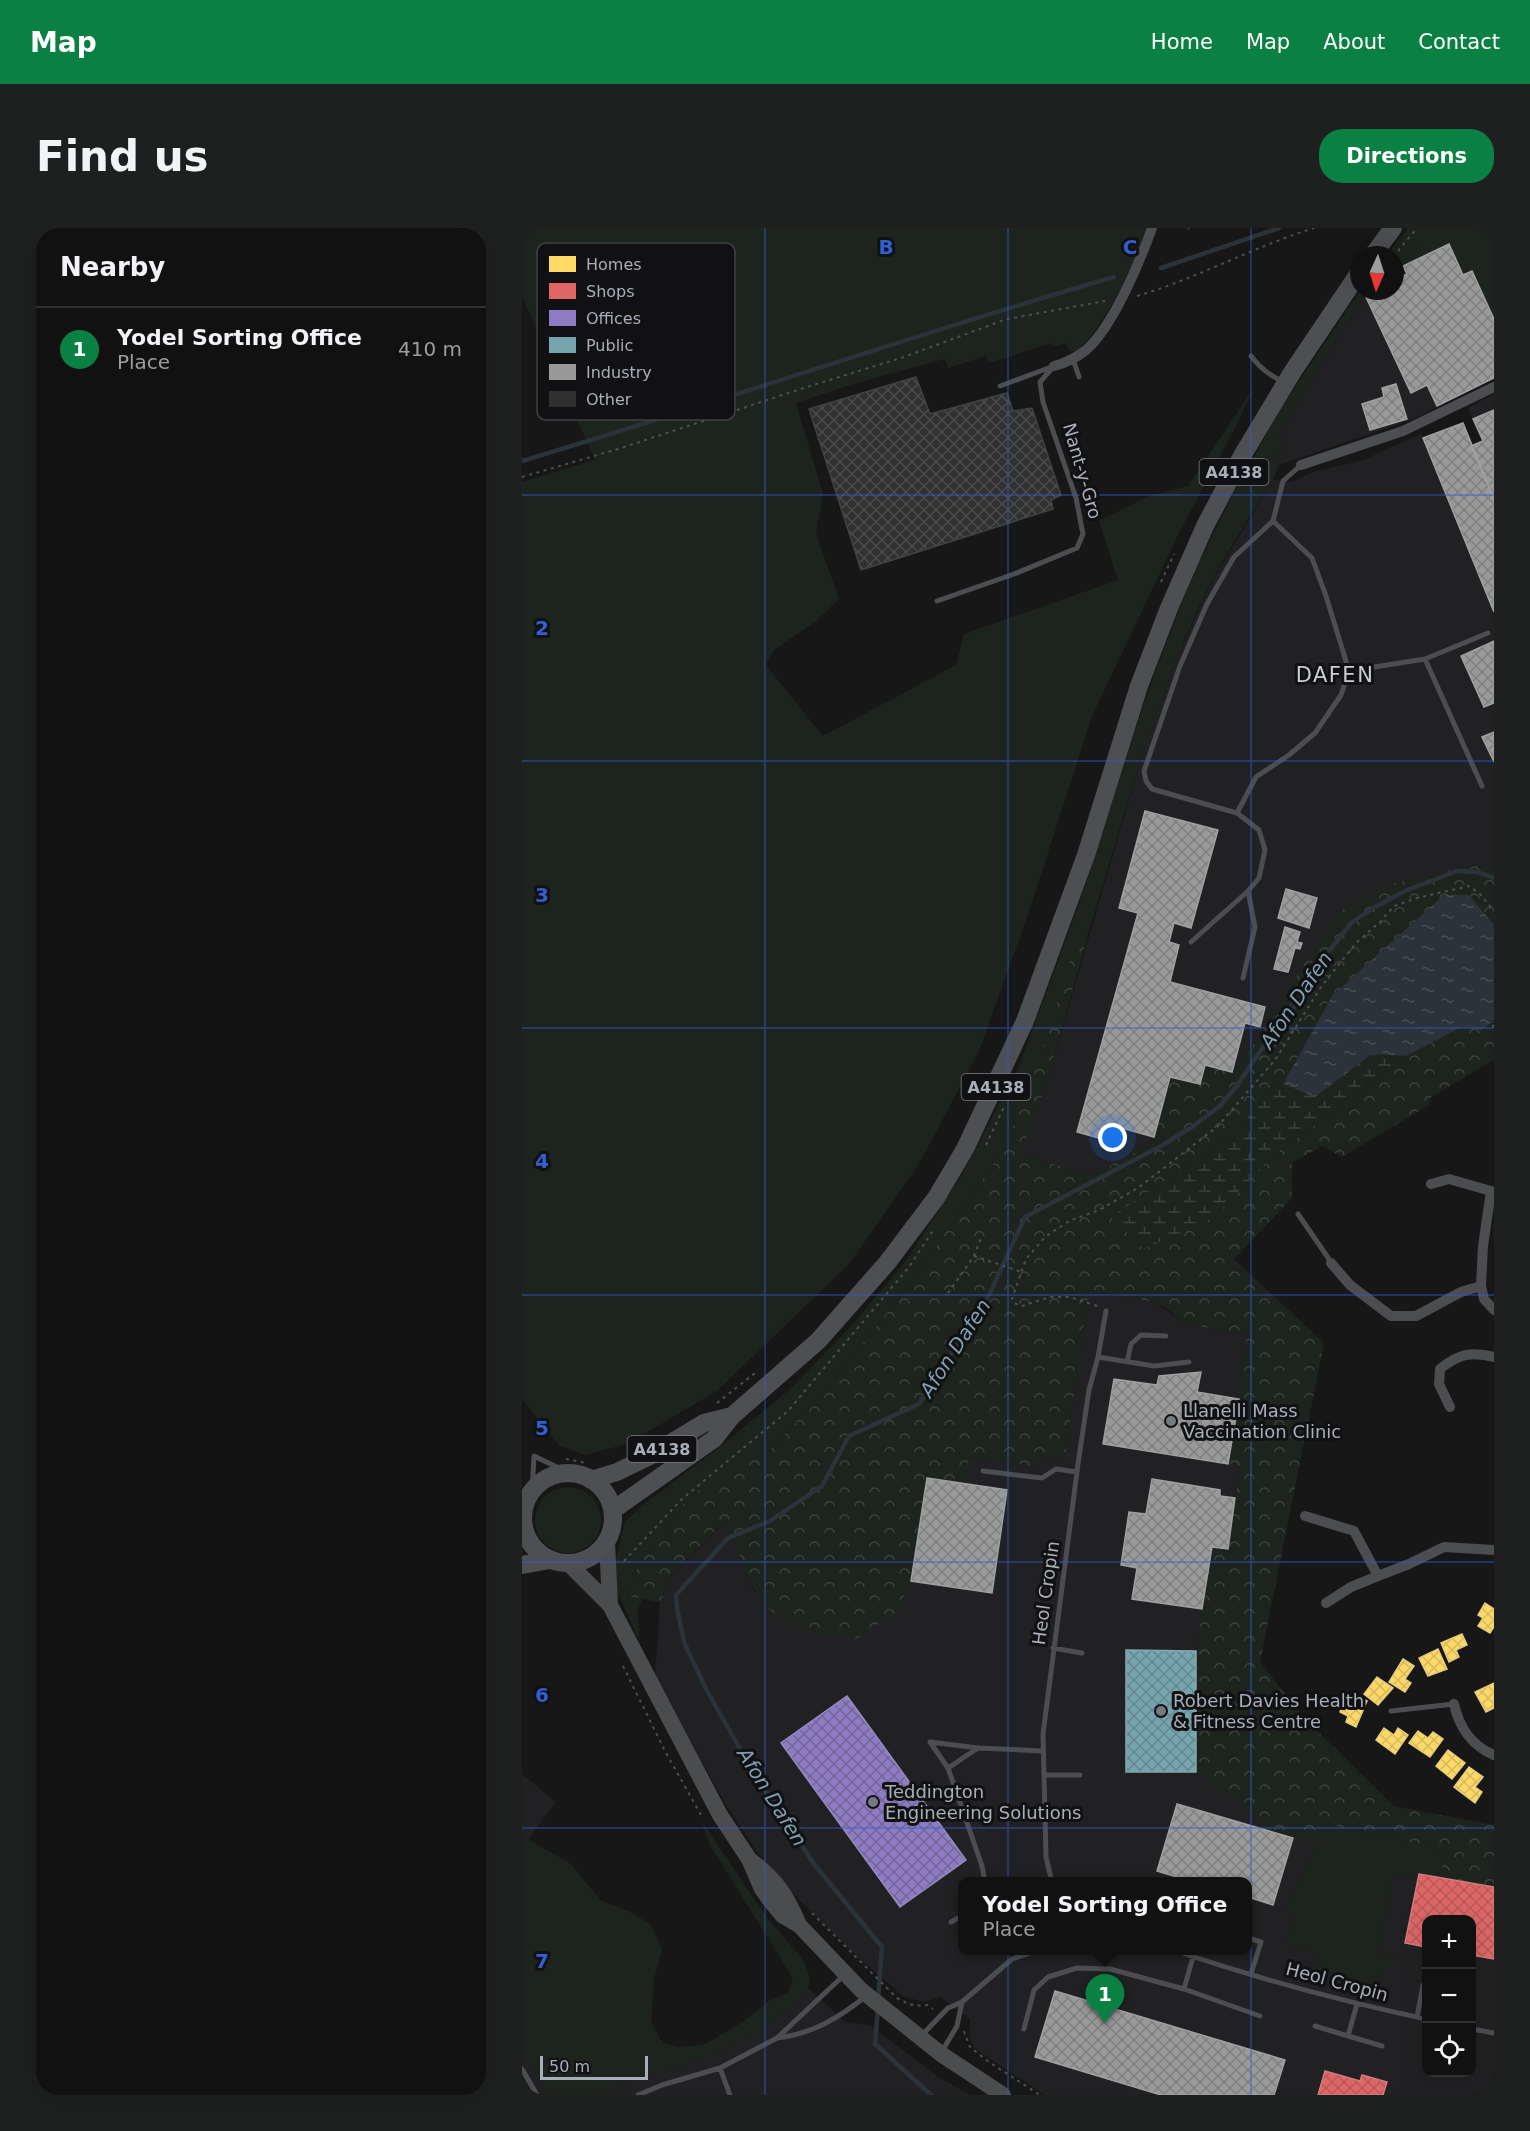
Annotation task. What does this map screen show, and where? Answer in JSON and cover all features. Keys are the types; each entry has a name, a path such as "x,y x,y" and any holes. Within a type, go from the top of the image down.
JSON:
{"highway":[{"path":"1380,246 1393,228"},
{"name":"A4138","path":"613,1510 714,1439 732,1416 780,1375 840,1318 887,1263 936,1198 965,1149 990,1099 1029,1010 1086,855 1139,686 1169,608 1205,526 1242,456 1286,383 1350,287"},
{"name":"A4138","path":"590,1472 617,1472 648,1457 704,1423 732,1416"},
{"path":"522,1565 584,1561 597,1553 607,1541 612,1532 613,1510 609,1498 590,1472 580,1475 569,1473 555,1475 542,1482 532,1492 526,1503 523,1516 530,1542 539,1552 559,1562"}],"main road":[{"path":"607,1541 610,1605"},
{"path":"559,1562 610,1605 720,1815 749,1859 762,1889 782,1915 799,1925 867,1995 941,2054 1003,2095"}],"street":[{"path":"1054,366 1073,359 1087,349 1102,332 1120,299 1152,228"},
{"path":"1301,465 1403,431 1494,387"},
{"path":"1431,1184 1449,1179 1493,1186 1483,1246 1481,1286 1484,1299 1494,1310"},
{"path":"1331,1263 1350,1285 1391,1316 1416,1316 1461,1292 1481,1286"},
{"path":"1450,1407 1439,1384 1440,1369 1450,1361 1470,1354 1494,1358"},
{"path":"1305,1516 1354,1531 1378,1576"},
{"path":"1326,1603 1351,1587 1444,1547 1494,1550"},
{"path":"1454,1704 1457,1716 1466,1733 1481,1750 1494,1755"}],"lane":[{"path":"1251,356 1257,365 1270,376 1286,383"},
{"path":"1073,359 1080,377"},
{"path":"1000,386 1054,366"},
{"name":"Nant-y-Gro","path":"937,601 1014,574 1077,548 1083,534 1076,498 1043,402 1040,382 1054,366"},
{"path":"1191,942 1248,891 1259,878 1265,850 1259,830 1237,813 1152,789 1146,781 1144,771 1180,666 1207,604 1234,557 1273,522 1283,481 1301,465"},
{"path":"1237,813 1256,777 1289,755 1315,733 1341,695 1349,671 1312,558 1273,522"},
{"path":"1349,671 1425,659 1488,633"},
{"path":"1425,659 1482,786"},
{"path":"1243,978 1255,927 1248,891"},
{"path":"1298,1214 1331,1263"},
{"name":"Heol Cropin","path":"1051,1877 1046,1857 1043,1734 1089,1390 1098,1357 1106,1311"},
{"path":"1127,1362 1131,1344 1141,1335 1166,1336"},
{"path":"1098,1357 1154,1366 1189,1362"},
{"path":"532,1492 534,1456 569,1473"},
{"path":"983,1471 1042,1478 1056,1469 1077,1472"},
{"path":"1053,1648 1082,1653"},
{"path":"1391,1711 1454,1704"},
{"path":"984,1877 948,1768 930,1742 978,1748 1043,1751"},
{"path":"948,1768 978,1748"},
{"path":"1044,1775 1080,1775"},
{"path":"951,1922 958,1918"},
{"path":"1251,1974 1261,1942 1252,1939"},
{"path":"920,2037 948,2008 962,2002 1012,1959 1024,1955"},
{"name":"Heol Cropin","path":"1187,1955 1357,2004 1422,2018"},
{"path":"1184,1989 1192,1957"},
{"path":"1023,2029 1034,1990 1048,1977 1077,1968 1110,1969 1184,1989 1260,2016"},
{"path":"638,2095 662,2085 720,2068 777,2038 845,1974"},
{"path":"1417,2017 1422,1991"},
{"path":"777,2038 798,2036 821,2027 846,2012 867,1995"},
{"path":"941,2054 957,2026 962,2002"},
{"path":"1348,2036 1357,2004"},
{"path":"1315,2026 1382,2046"},
{"path":"1476,2030 1494,2032"},
{"path":"720,2068 730,2095"},
{"path":"522,2069 537,2095"}],"path":[{"path":"735,411 901,358 1007,319 1120,299 1169,286 1288,236 1314,228"},
{"path":"1402,246 1417,228"},
{"path":"522,477 706,420"},
{"path":"1160,586 1173,554"},
{"path":"1106,1311 1092,1303 1070,1297 1050,1297 1022,1306 1014,1303 1012,1299 1026,1259 1045,1237 1069,1221 1099,1210 1137,1188 1218,1126 1275,1060 1328,978 1356,943 1394,906 1469,886 1480,894 1494,911"},
{"path":"981,1153 993,1134 1006,1102"},
{"path":"623,1562 682,1499 788,1411 909,1267 940,1221"},
{"path":"948,1293 974,1257 981,1238"},
{"path":"974,1257 1022,1272"},
{"path":"717,1403 763,1366"},
{"path":"549,1463 558,1458 590,1472"}],"shaded area":[{"path":"1449,244 1463,275 1472,271 1494,319 1494,378 1414,419 1273,467 1285,443 1278,438 1362,300 1404,300 1404,266"},
{"path":"1494,394 1494,872 1487,867 1287,993 1265,1029 1232,1072 1170,1077 1151,1144 1091,1176 1020,1154 1047,1081 1148,735 1175,663 1210,585 1273,480 1292,482 1313,472 1363,460 1421,434 1423,438 1463,423 1472,446 1483,441 1468,408"},
{"path":"1089,1291 1155,1302 1185,1324 1247,1334 1228,1464 1240,1467 1228,1549 1212,1547 1196,1651 1326,1824 1445,1850 1440,1877 1494,1887 1494,2095 1045,2095 974,2048 969,2035 970,2019 940,1997 925,2002 904,1997 860,1959 770,1871 724,1802 655,1675 660,1602 672,1575 728,1519 754,1592 911,1581 927,1478 969,1457 1037,1467 1048,1456 1065,1458"},
{"path":"522,1774 556,1802 528,1840 571,1864 600,1900 629,1911 651,1925 662,1949 654,1979 651,2021 662,2043 679,2047 704,2045 741,2023 769,2001 788,1993 793,1978 808,1988 845,2022 869,2025 937,2076 970,2095 522,2095"}],"green space":[{"path":"522,228 1146,228 1118,294 1099,326 1077,351 1069,351 1066,343 1054,347 1051,343 989,363 986,356 948,368 945,359 853,384 796,403 823,494 816,534 839,599 815,622 775,649 765,664 823,736 956,665 964,634 1118,580 1099,521 1149,496 1188,486 1255,386 1179,533 1092,716 1028,915 979,1051 919,1164 850,1263 717,1391 627,1444 585,1455 560,1446 522,1399 522,482 595,460 577,420 735,420 735,243 537,243 537,330 522,296"},
{"path":"1408,228 1494,228 1494,319 1472,271 1463,275 1449,244 1404,266 1404,246 1394,246"},
{"path":"1354,300 1362,300 1278,438 1285,443 1274,466 1279,465 1273,480 1216,573 1189,628 1141,758 1088,935 1080,932 1040,1058 1004,1149 907,1288 825,1391 768,1452 686,1500 663,1539 642,1556 627,1596 642,1599 638,1610 639,1640 616,1589 615,1563 625,1522 643,1505 721,1446 789,1390 852,1325 905,1262 963,1173 1019,1066 1080,901 1144,703 1177,614 1235,490 1283,405"},
{"path":"1478,863 1494,872 1494,925 1469,895 1332,996 1283,1084 1268,1091 1237,1132 1111,1217 1211,1219 1280,1150 1358,1095 1406,1056 1462,1027 1482,1030 1494,1020 1494,1060 1431,1097 1429,1105 1342,1157 1322,1146 1292,1163 1292,1198 1234,1259 1324,1343 1260,1662 1304,1718 1394,1806 1494,1825 1494,1887 1440,1877 1445,1850 1327,1824 1317,1844 1278,1834 1196,1772 1196,1651 1212,1547 1228,1549 1240,1467 1228,1464 1247,1334 1185,1324 1155,1302 1089,1291 1065,1458 1048,1456 1041,1461 1038,1467 969,1457 966,1484 927,1478 911,1581 897,1612 856,1639 797,1628 769,1609 759,1596 744,1567 727,1519 672,1574 660,1602 627,1596 642,1556 663,1539 686,1500 748,1452 768,1452 825,1391 907,1288 1004,1149 1040,1057 1079,932 1088,935 1047,1081 1021,1154 1091,1176 1151,1144 1170,1077 1205,1065 1232,1072 1265,1029 1315,945 1342,910 1384,886"},
{"path":"1372,1054 1406,1056 1358,1095 1280,1150 1211,1219 1144,1249 1111,1217 1237,1132 1268,1091 1283,1084 1315,1097"},
{"path":"568,1487 581,1490 591,1497 598,1507 601,1520 598,1533 591,1543 581,1550 568,1553 555,1550 545,1543 538,1533 535,1520 538,1507 545,1497 555,1490"},
{"path":"701,1820 765,1915 803,1960 810,1978 808,1989 800,2000 771,2023 707,2058 630,2082 603,2095 549,2095 522,2051 522,1848 528,1839 571,1864 600,1900 629,1911 651,1925 662,1949 654,1979 651,2021 662,2043 679,2047 704,2045 741,2023 769,2001 788,1993 793,1978 710,1845"},
{"path":"1326,1824 1445,1850 1440,1877 1420,1874 1419,1878 1394,1873 1378,1953 1398,1957 1393,1967 1383,1967 1376,2000 1313,1980 1320,1955 1285,1944 1295,1915 1285,1911"}],"water":[{"path":"1444,895 1469,895 1494,925 1494,1020 1482,1030 1462,1027 1406,1056 1372,1054 1315,1097 1283,1084 1332,996"}],"building: Homes":[{"path":"1485,1603 1494,1609 1494,1627 1490,1633 1478,1626 1483,1618 1478,1615"},
{"path":"1462,1634 1467,1645 1456,1650 1459,1657 1449,1662 1441,1643"},
{"path":"1438,1649 1447,1669 1428,1676 1419,1658"},
{"path":"1403,1659 1414,1666 1405,1679 1411,1683 1405,1692 1389,1682"},
{"path":"1377,1677 1393,1688 1378,1705 1364,1694"},
{"path":"1494,1683 1494,1708 1486,1712 1475,1692"},
{"path":"1348,1693 1367,1701 1356,1727 1346,1722 1348,1716 1340,1712"},
{"path":"1384,1728 1394,1735 1398,1728 1408,1735 1395,1754 1376,1740"},
{"path":"1418,1731 1428,1738 1433,1732 1443,1739 1430,1757 1409,1743"},
{"path":"1448,1750 1465,1763 1452,1779 1436,1766"},
{"path":"1469,1767 1483,1777 1475,1787 1482,1792 1475,1803 1454,1787"}],"building: Shops":[{"path":"1419,1874 1494,1887 1494,1959 1476,1956 1476,1915 1422,1915 1422,1946 1405,1943"},
{"path":"1325,2071 1360,2081 1362,2075 1387,2082 1383,2095 1318,2095"}],"building: Offices":[{"name":"Teddington Engineering Solutions","path":"847,1696 966,1860 900,1907 781,1743"}],"building: Public":[{"name":"Robert Davies Health & Fitness Centre","path":"1126,1650 1196,1651 1196,1772 1126,1772"}],"building: Industry":[{"path":"1449,244 1463,275 1472,271 1494,319 1494,378 1437,406 1427,385 1411,393 1367,300 1404,300 1404,276 1407,274 1404,266"},
{"path":"1396,384 1407,419 1370,430 1362,404 1384,397 1382,388"},
{"path":"1494,410 1494,499 1471,446 1483,441 1473,419"},
{"path":"1463,423 1494,499 1494,612 1423,438"},
{"path":"1494,641 1494,703 1484,707 1461,656"},
{"path":"1494,732 1494,762 1482,737"},
{"path":"1145,811 1218,830 1191,928 1174,923 1169,942 1179,945 1170,982 1265,1007 1260,1027 1245,1023 1232,1072 1205,1065 1200,1084 1170,1077 1154,1137 1111,1125 1106,1140 1077,1132 1138,913 1119,908"},
{"path":"1286,889 1317,898 1309,928 1278,918"},
{"path":"1285,927 1300,932 1297,942 1302,943 1300,949 1295,948 1288,972 1274,969"},
{"name":"Llanelli Mass Vaccination Clinic","path":"1201,1372 1197,1392 1239,1399 1228,1464 1103,1444 1114,1379 1157,1385 1159,1376"},
{"path":"927,1478 1007,1490 992,1593 911,1581"},
{"path":"1152,1479 1220,1490 1220,1496 1235,1498 1228,1549 1212,1547 1202,1609 1132,1599 1137,1568 1121,1565 1129,1512 1146,1514"},
{"path":"1177,1804 1293,1838 1273,1905 1252,1898 1252,1877 1177,1877 1157,1871"},
{"path":"1055,1991 1285,2060 1274,2095 1161,2095 1035,2057"}],"building: Other":[{"path":"916,377 930,414 1007,393 1013,411 1032,408 1061,495 1051,500 1053,509 861,570 809,409"}],"waterway":[{"path":"1161,268 1279,228"},
{"path":"735,395 1114,277"},
{"path":"522,461 654,420"},
{"name":"Afon Dafen","path":"878,2000 882,1947 814,1864 748,1763 706,1689 684,1642 676,1595 728,1538 770,1521 822,1486 849,1436 919,1404 990,1293 1025,1217 1163,1145 1221,1105 1299,1001 1320,963 1351,923 1405,891 1457,871 1477,872 1494,878"},
{"name":"Afon Dafen","path":"878,2008 875,2044 931,2095"}],"place":[{"name":"Llanelli Mass Vaccination Clinic","path":"1171,1421"},
{"name":"Robert Davies Health & Fitness Centre","path":"1161,1711"},
{"name":"Teddington Engineering Solutions","path":"873,1802"},
{"name":"Yodel Sorting Office","path":"1105,2024"}],"district":[{"name":"DAFEN","path":"1335,675"}]}
